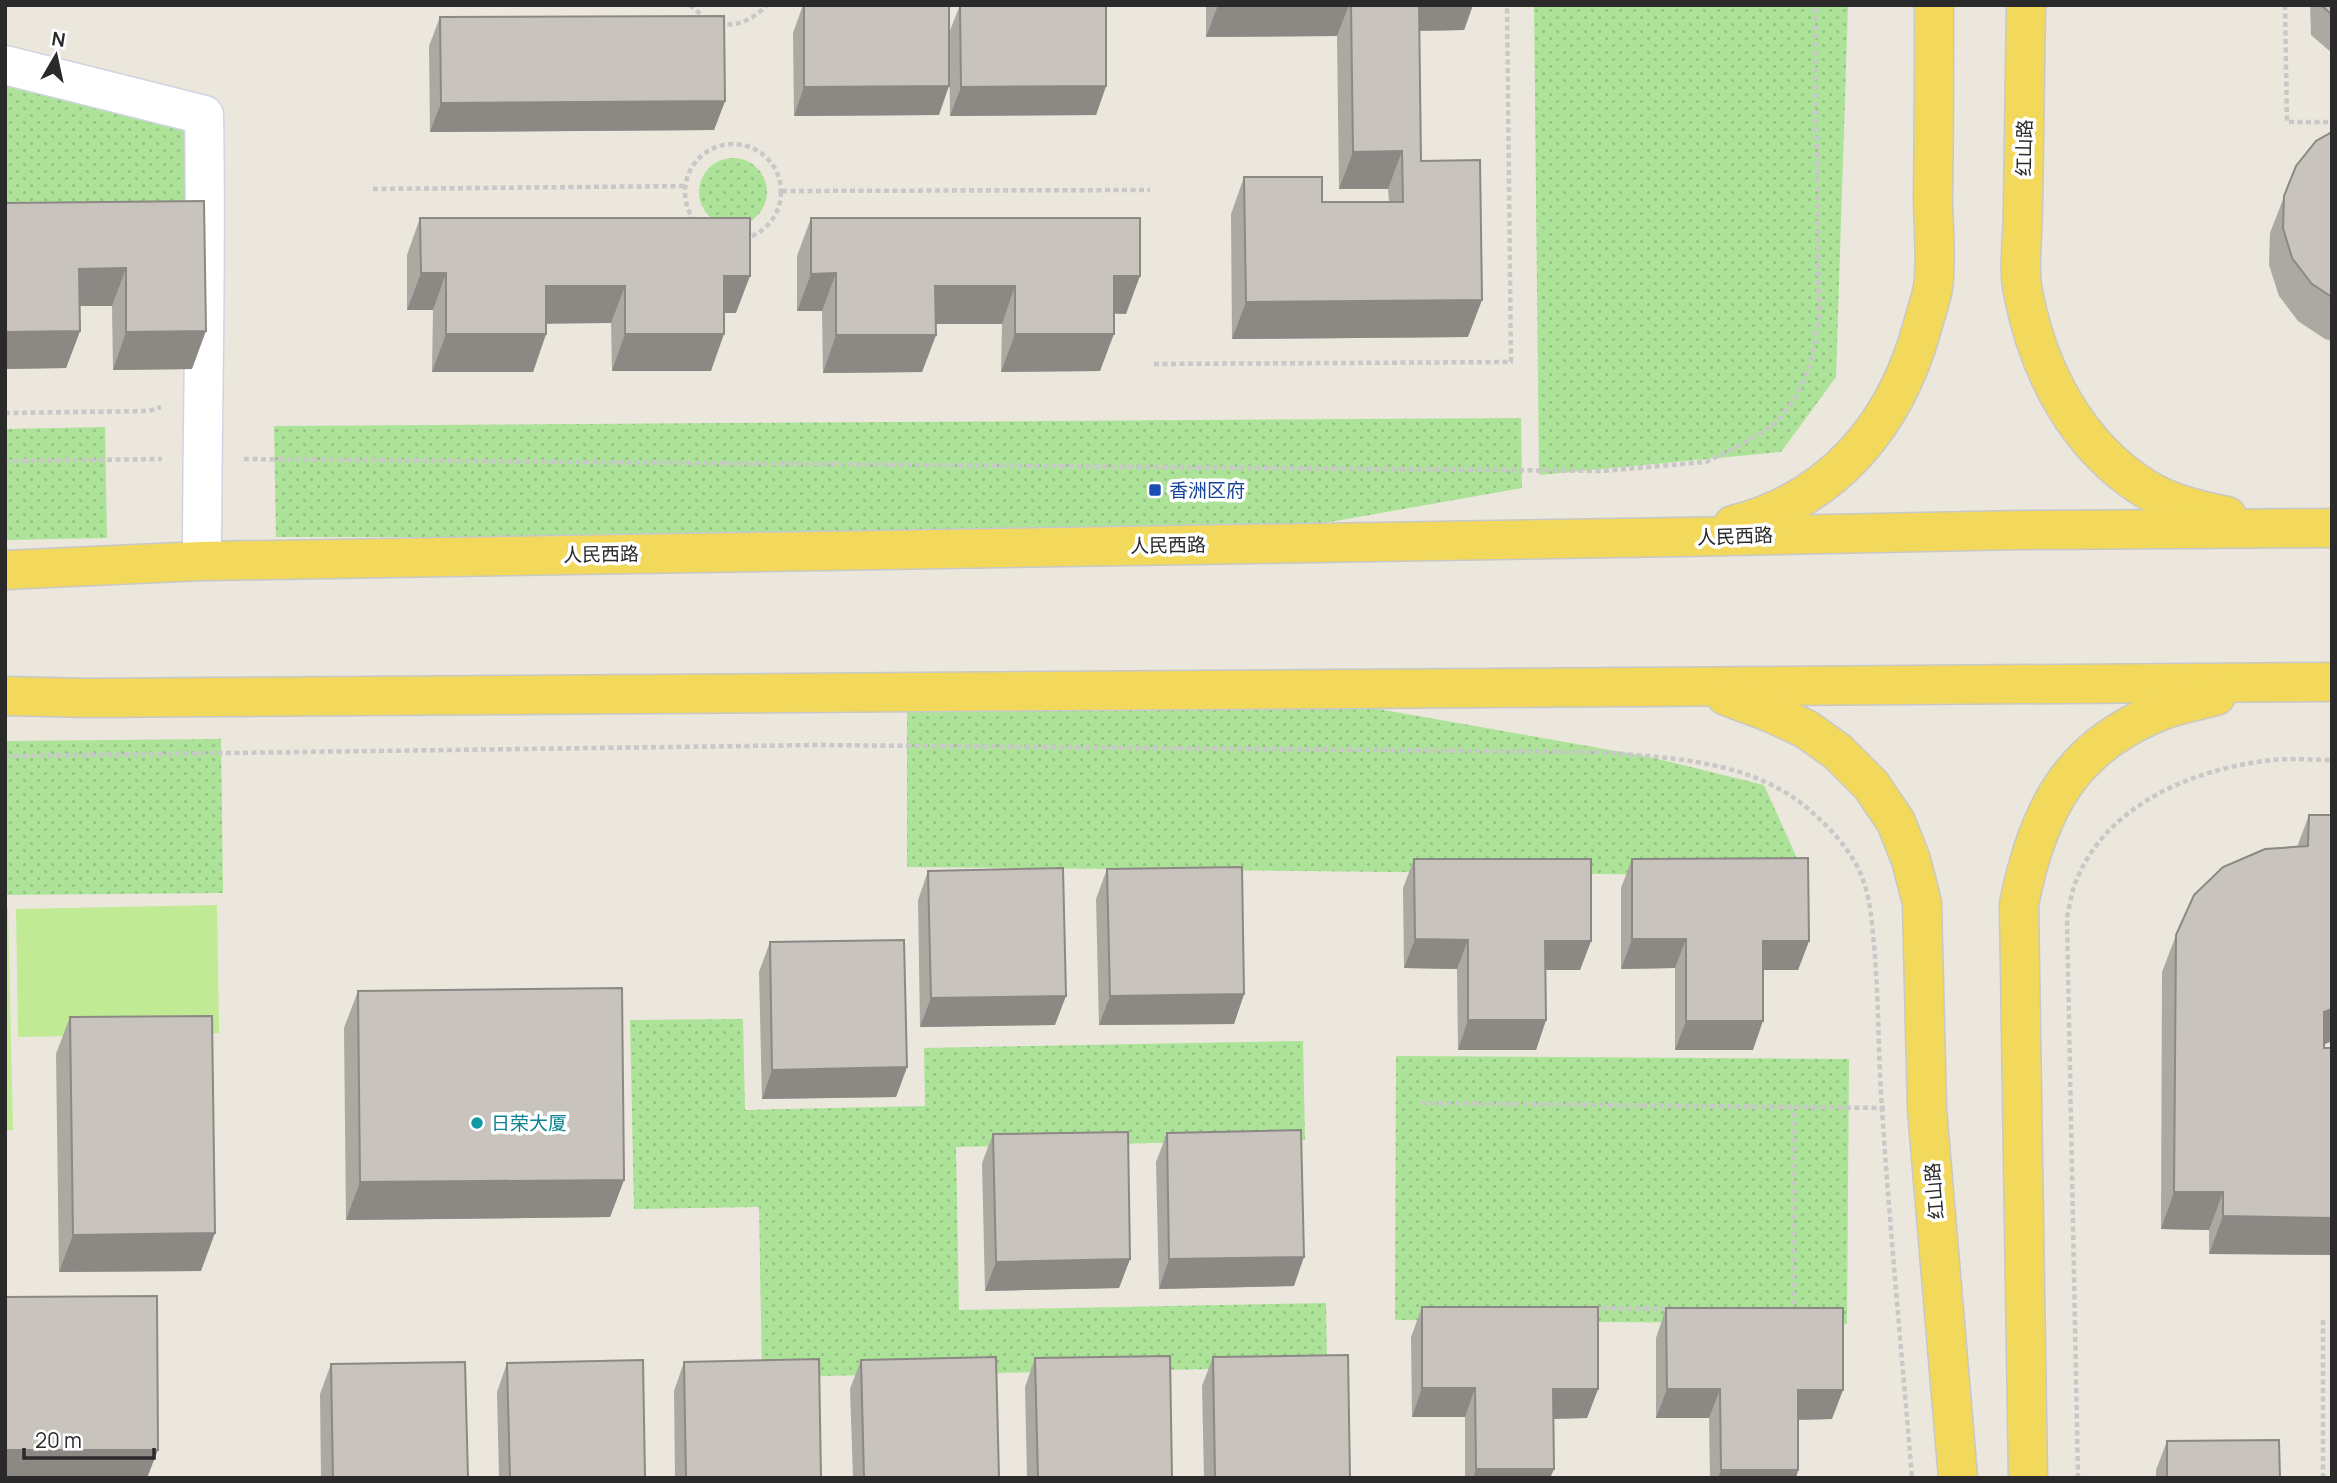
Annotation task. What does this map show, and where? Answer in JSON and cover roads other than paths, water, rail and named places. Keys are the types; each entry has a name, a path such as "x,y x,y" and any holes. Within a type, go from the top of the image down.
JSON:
{"main road":[{"path":"1680,537 1737,524 1783,507 1823,484 1851,460 1881,421 1900,386 1916,349 1933,287 1934,5"},
{"name":"红山路","path":"2026,5 2022,290 2039,352 2059,398 2085,436 2116,466 2147,490 2195,510 2322,528"},
{"name":"人民西路","path":"5,570 202,561 2022,530 2322,528"},
{"path":"5,696 1686,689 2318,682"},
{"path":"2028,1478 2019,904 2027,864 2038,831 2058,791 2084,758 2121,730 2169,709 2228,692 2318,682"},
{"name":"红山路","path":"1686,689 1731,698 1769,712 1806,729 1838,752 1871,785 1896,822 1911,860 1922,903 1927,1109 1958,1478"}],"lane":[{"path":"5,65 204,115 206,218 202,561"}],"place":[{"name":"香洲区府","path":"1155,490"},
{"name":"日荣大厦","path":"477,1123"}]}
